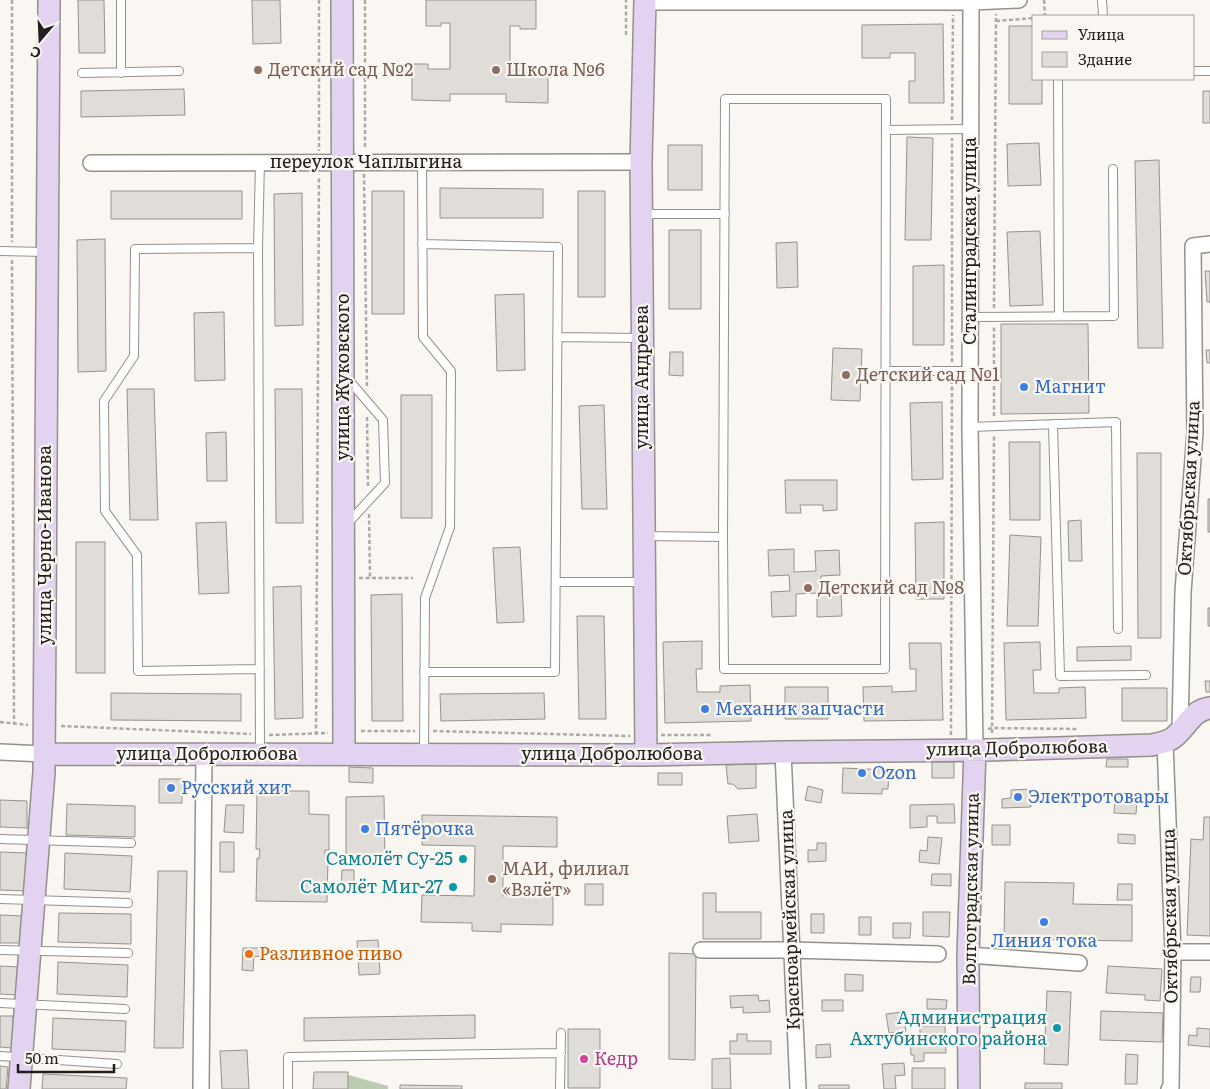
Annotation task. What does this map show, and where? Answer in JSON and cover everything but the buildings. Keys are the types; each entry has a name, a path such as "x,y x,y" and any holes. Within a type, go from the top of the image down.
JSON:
{"street":[{"name":"улица Черно-Иванова","path":"19,1089 44,754 49,0"},
{"name":"улица Жуковского","path":"342,0 344,754"},
{"path":"645,1 971,2 1019,0"},
{"name":"улица Андреева","path":"645,1 641,214 646,746"},
{"name":"Сталинградская улица","path":"971,2 970,427 979,744"},
{"name":"переулок Чаплыгина","path":"91,163 641,162"},
{"name":"Октябрьская улица","path":"1169,1089 1171,1087 1173,952 1172,736 1183,592 1203,431 1193,246 1210,244"},
{"path":"1172,736 1194,714 1205,708 1210,708"},
{"name":"улица Добролюбова","path":"0,752 44,754 204,754 260,744 344,754 424,754 646,746 783,752 979,744 1152,745 1172,736"},
{"name":"Волгоградская улица","path":"969,1089 968,956 979,744"},
{"name":"Красноармейская улица","path":"783,752 798,1089"},
{"path":"201,1089 204,754"},
{"path":"701,950 791,950 938,954"},
{"path":"1173,952 1210,952"},
{"path":"968,956 1079,963"}],"lane":[{"path":"121,0 121,73"},
{"path":"1102,0 1103,15"},
{"path":"82,74 179,71"},
{"path":"1195,71 1210,71"},
{"path":"1058,80 1059,316"},
{"path":"725,99 886,99 886,130 886,670 724,669 725,99"},
{"path":"886,130 971,129"},
{"path":"260,162 258,248 260,744"},
{"path":"422,162 423,337 451,371 450,527 425,598 424,754"},
{"path":"970,317 1114,316 1113,169"},
{"path":"641,214 725,214"},
{"path":"422,244 558,247 556,672 424,672"},
{"path":"258,248 135,249 134,356 104,401 105,511 137,555 138,671 260,670"},
{"path":"0,251 48,252"},
{"path":"557,337 642,338"},
{"path":"886,370 970,371"},
{"path":"343,375 383,420 385,482 344,528"},
{"path":"970,427 1116,422 1118,629"},
{"path":"1053,424 1060,676 1146,675"},
{"path":"644,536 723,537"},
{"path":"556,582 644,582"},
{"path":"0,839 131,843"},
{"path":"0,899 128,903"},
{"path":"0,950 128,953"},
{"path":"0,1003 126,1009"},
{"path":"560,1089 561,1033"},
{"path":"288,1089 288,1057 561,1053"},
{"path":"0,1056 116,1064"}],"path":[{"path":"12,0 14,724"},
{"path":"316,735 320,162 319,0"},
{"path":"365,0 366,150 364,162 370,578"},
{"path":"1044,0 1045,15"},
{"path":"951,736 979,744 993,728 996,1"},
{"path":"996,20 1032,18"},
{"path":"344,578 413,578"},
{"path":"0,722 260,744 343,731 424,731 646,746 715,735"}],"green space":[{"path":"345,1074 388,1086 388,1089 344,1089"}],"place":[{"name":"Детский сад №2","path":"258,70"},
{"name":"Школа №6","path":"496,70"},
{"name":"Детский сад №1","path":"846,375"},
{"name":"Магнит","path":"1024,387"},
{"name":"Детский сад №8","path":"808,588"},
{"name":"Механик запчасти","path":"705,709"},
{"name":"Ozon","path":"862,773"},
{"name":"Русский хит","path":"171,788"},
{"name":"Электротовары","path":"1018,797"},
{"name":"Пятёрочка","path":"365,829"},
{"name":"Самолёт Су-25","path":"463,859"},
{"name":"МАИ, филиал «Взлёт»","path":"492,879"},
{"name":"Самолёт Миг-27","path":"453,887"},
{"name":"Линия тока","path":"1044,922"},
{"name":"Разливное пиво","path":"249,954"},
{"name":"Администрация Ахтубинского района","path":"1057,1028"},
{"name":"Кедр","path":"584,1059"}]}
